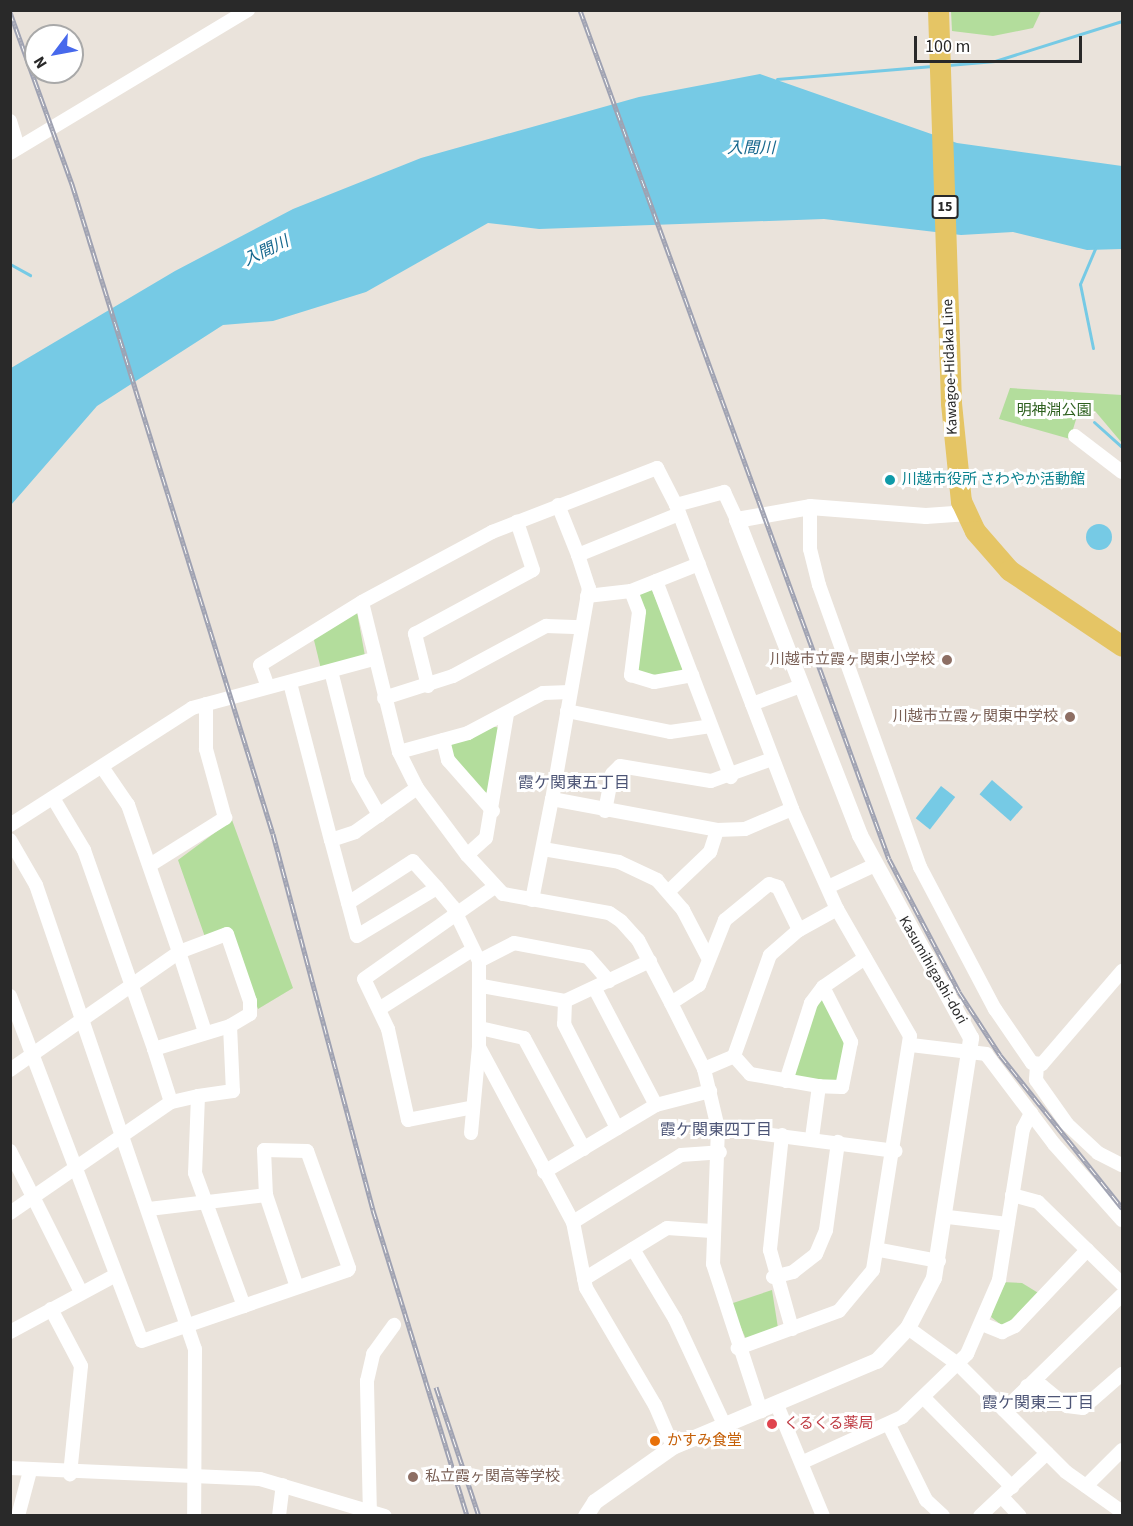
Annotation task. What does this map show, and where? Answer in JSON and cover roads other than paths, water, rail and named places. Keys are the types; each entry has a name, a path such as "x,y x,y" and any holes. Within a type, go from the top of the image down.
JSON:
{"main road":[{"name":"Kawagoe-Hidaka Line","path":"938,10 951,403 955,470 965,513 1009,570 1122,646"}],"street":[{"path":"10,121 14,151 248,10"},
{"path":"1075,436 1122,472"},
{"path":"268,687 260,665 362,602 517,522 657,468 678,510 792,810 837,909 908,1030 910,1045 880,1250 873,1270 839,1311 738,1348"},
{"path":"578,555 724,492 737,520 810,507 927,516 965,513"},
{"path":"532,900 588,596 578,555 558,505"},
{"path":"810,507 810,549 819,585 920,867 995,1009 1037,1065"},
{"name":"Kasumihigashi-dori","path":"586,1515 595,1502 673,1447 877,1361 908,1328 927,1298 939,1261 948,1217 972,1051 967,1028 875,865 801,686 737,520"},
{"path":"428,686 416,634 533,570 517,522"},
{"path":"588,596 631,591 699,564"},
{"path":"656,581 731,777"},
{"path":"631,591 639,612 631,675 654,682 692,675"},
{"path":"362,602 374,659 399,752 417,788 493,888 532,900 609,914 630,928 650,961 704,1069 718,1128 720,1152 712,1231 717,1286 761,1411"},
{"path":"384,698 428,686 546,626 581,627"},
{"path":"10,825 206,704 374,659"},
{"path":"331,671 358,778 379,815"},
{"path":"290,683 348,903 361,938 437,888"},
{"path":"752,704 801,686"},
{"path":"399,752 443,740 507,714 543,693 570,692"},
{"path":"150,865 225,818 206,748 206,704"},
{"path":"567,711 670,732 711,726"},
{"path":"467,855 486,838 493,811 507,714"},
{"path":"443,740 448,760 493,811"},
{"path":"605,811 612,774 620,766 696,780 731,777 772,759"},
{"path":"102,767 128,805 205,1032"},
{"path":"331,840 379,815 417,788"},
{"path":"53,798 84,850 171,1102"},
{"path":"552,799 605,811 717,830 745,829 792,810"},
{"path":"669,891 710,852 717,830"},
{"path":"10,840 36,885 80,1020 123,1132 188,1325 197,1368 194,1515"},
{"path":"543,849 635,867 669,891 707,956"},
{"path":"348,903 413,861 437,888 457,916 476,956 482,986 479,1047 469,1108 471,1133"},
{"path":"828,887 875,865"},
{"path":"671,1003 696,989 707,956 725,920 769,884 777,888 798,930"},
{"path":"469,1108 408,1120 379,1009 364,979 457,916 493,888"},
{"path":"704,1069 734,1056 770,955 798,930 837,909"},
{"path":"10,1070 179,952 227,934 250,1001 250,1014 230,1026 154,1049"},
{"path":"379,1009 476,956 514,943 588,957 609,981"},
{"path":"786,1081 811,1004 824,987 865,958"},
{"path":"482,986 565,1001 596,989 650,961"},
{"path":"1122,971 1037,1065 1036,1080 1067,1125 1098,1153 1122,1165"},
{"path":"734,1056 750,1074 819,1086 842,1087 851,1042 824,987"},
{"path":"596,989 656,1105"},
{"path":"10,996 142,1341 244,1306 297,1287 349,1268 307,1151 264,1150 266,1194 297,1287"},
{"path":"565,1001 564,1024 617,1128"},
{"path":"10,1213 75,1169 123,1132 171,1102 233,1091 230,1026"},
{"path":"480,1028 524,1038 584,1149"},
{"path":"910,1045 986,1054 1031,1113 1122,1220"},
{"path":"479,1047 544,1172 573,1222 585,1279 673,1447"},
{"path":"812,1138 819,1086"},
{"path":"544,1172 656,1105 710,1091"},
{"path":"198,1096 195,1173 202,1200 244,1306"},
{"path":"803,1462 889,1425 925,1399 958,1365 982,1324 999,1280 1012,1195 1031,1113"},
{"path":"718,1128 812,1138 896,1151"},
{"path":"782,1135 770,1250 774,1277 792,1329"},
{"path":"774,1277 793,1272 816,1254 826,1230 838,1142"},
{"path":"10,1151 81,1292"},
{"path":"573,1222 681,1155 720,1152"},
{"path":"149,1209 202,1200 266,1194"},
{"path":"1012,1195 1038,1202 1122,1284"},
{"path":"948,1217 1008,1224"},
{"path":"585,1279 676,1226 712,1231"},
{"path":"633,1249 675,1319 725,1426"},
{"path":"880,1250 939,1261"},
{"path":"982,1324 1002,1332 1014,1326 1087,1250"},
{"path":"10,1332 116,1275"},
{"path":"1004,1410 1122,1295"},
{"path":"51,1309 81,1366 70,1474"},
{"path":"370,1513 367,1381 373,1354 394,1325"},
{"path":"908,1328 958,1365 1047,1453 1086,1486 1122,1512"},
{"path":"1027,1386 1042,1386 1067,1406 1083,1408 1122,1374"},
{"path":"925,1399 1007,1492 1020,1515"},
{"path":"777,1405 803,1462 822,1515"},
{"path":"889,1425 926,1500 943,1515"},
{"path":"1086,1486 1122,1450"},
{"path":"980,1515 1047,1453"},
{"path":"10,1467 70,1474 196,1478 226,1476 283,1485 370,1513 385,1515"},
{"path":"18,1515 30,1471"},
{"path":"279,1515 283,1485"}],"water":[{"name":"入間川","path":"760,74 957,143 1122,166 1122,249 1087,250 1013,232 961,235 824,219 539,229 488,223 366,292 273,321 223,325 97,406 11,505 11,368 175,271 293,209 421,158 639,97"},
{"path":"1099,524 1109,527 1112,537 1109,547 1099,550 1089,547 1086,537 1089,527"},
{"path":"992,780 1023,807 1010,821 980,794"},
{"path":"941,786 955,797 930,829 916,818"}],"waterway":[{"path":"948,65 995,61 1122,21"},
{"path":"777,79 932,66"},
{"path":"1093,348 1080,284 1095,248"},
{"path":"10,264 30,275"},
{"path":"1094,422 1122,447"}],"railway":[{"path":"580,10 889,859 959,992 1000,1055 1122,1208"},
{"path":"10,12 72,184 273,834 373,1210 467,1516"},
{"path":"436,1387 479,1516"}],"place":[{"name":"川越市役所 さわやか活動館","path":"890,480"},
{"name":"川越市立霞ヶ関東小学校","path":"947,660"},
{"name":"川越市立霞ヶ関東中学校","path":"1070,717"},
{"name":"くるくる薬局","path":"772,1424"},
{"name":"かすみ食堂","path":"655,1441"},
{"name":"私立霞ヶ関高等学校","path":"413,1477"}],"district":[{"name":"霞ケ関東五丁目","path":"574,783"},
{"name":"霞ケ関東四丁目","path":"716,1130"},
{"name":"霞ケ関東三丁目","path":"1038,1403"}],"park label":[{"name":"明神淵公園","path":"1054,411"}]}
